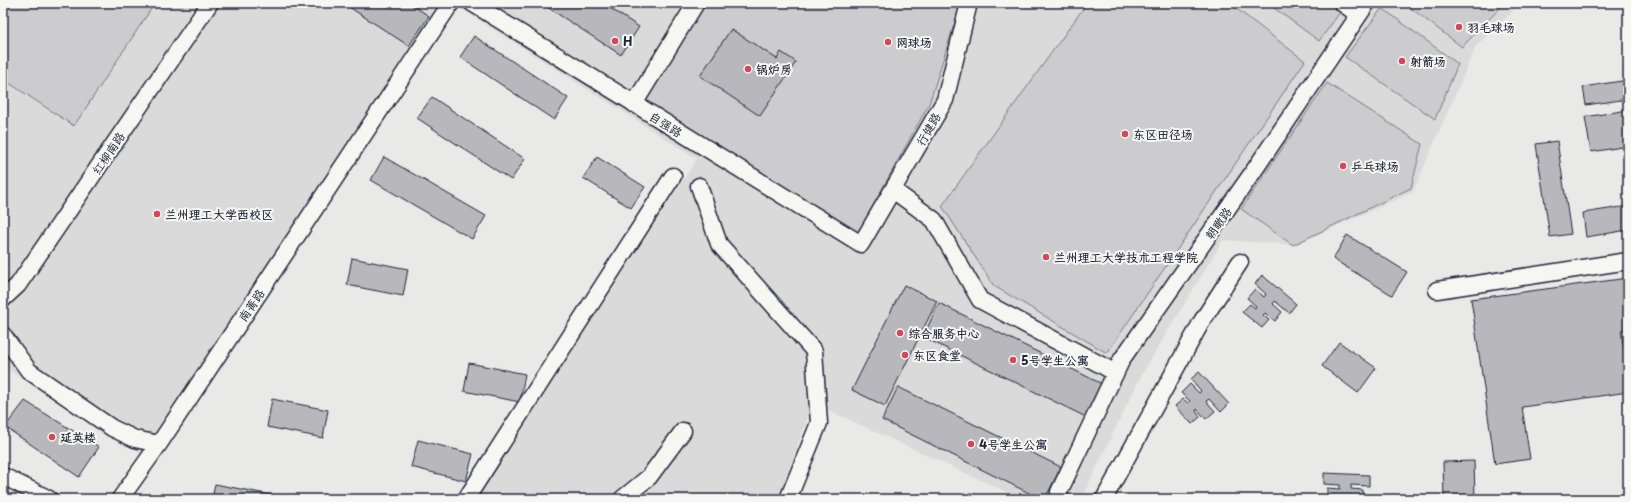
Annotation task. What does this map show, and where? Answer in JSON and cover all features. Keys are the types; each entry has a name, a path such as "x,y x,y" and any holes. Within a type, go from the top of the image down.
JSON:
{"street":[{"name":"红柳南路","path":"3,299 18,285 210,3"},
{"name":"南菁路","path":"120,499 159,444 451,3"},
{"name":"自强路","path":"472,3 861,244"},
{"path":"634,104 696,3"},
{"name":"行健路","path":"861,244 945,100 969,3"},
{"path":"1342,3 1363,9"},
{"name":"朝瞰路","path":"1059,492 1122,359 1253,172 1363,9"},
{"path":"466,499 673,176"},
{"path":"699,186 719,244 814,351 819,423 788,499"},
{"path":"893,190 934,220 980,300 1116,373"},
{"path":"1437,290 1628,261"},
{"path":"1104,499 1202,321 1240,262"},
{"path":"3,335 29,371 112,428 135,439 159,444"},
{"path":"622,499 649,477 683,431"},
{"path":"3,476 49,499"}],"shaded area":[{"path":"3,3 1513,3 1513,11 1476,46 1413,192 1294,245 1223,240 1142,374 1081,499 1022,499 830,411 816,394 779,499 472,499 697,159 457,6 143,455 7,369 3,373"},
{"path":"3,3 155,3 74,126 3,79"},
{"path":"706,3 961,3 929,104 858,233 645,102"},
{"name":"东区田径场","path":"1087,3 1229,3 1305,61 1107,353 994,286 942,206"},
{"path":"1278,3 1330,3 1341,11 1319,41 1274,8"},
{"name":"羽毛球场","path":"1404,3 1501,3 1501,7 1462,47"},
{"name":"射箭场","path":"1382,8 1458,64 1435,119 1345,57"},
{"name":"乒乓球场","path":"1327,83 1422,144 1411,188 1293,245 1241,209"}],"building":[{"path":"343,3 409,3 429,16 409,46"},
{"name":"H","path":"541,3 602,3 639,27 621,55"},
{"name":"锅炉房","path":"731,29 777,59 781,52 796,62 760,116 700,76"},
{"path":"474,36 568,98 554,120 460,57"},
{"path":"1628,80 1628,99 1586,105 1583,87"},
{"path":"432,97 525,159 511,180 417,118"},
{"path":"1628,110 1628,146 1591,152 1585,117"},
{"path":"1557,141 1571,234 1550,237 1536,144"},
{"path":"384,157 486,216 472,239 371,180"},
{"path":"597,157 645,187 631,208 583,178"},
{"path":"1628,206 1628,230 1586,237 1583,213"},
{"path":"1347,235 1407,272 1392,295 1333,259"},
{"path":"352,258 408,269 403,296 347,285"},
{"path":"1262,275 1296,304 1289,313 1275,301 1273,304 1282,312 1275,321 1265,313 1263,315 1269,320 1262,328 1242,312 1250,304 1255,308 1256,306 1247,298 1255,289 1264,297 1266,294 1255,284"},
{"path":"1628,278 1628,329 1621,330 1628,379 1628,392 1522,407 1530,459 1495,464 1471,299"},
{"name":"综合服务中心","path":"904,285 937,301 885,406 852,390"},
{"name":"5号学生公寓","path":"939,303 1102,384 1086,417 923,337"},
{"path":"1339,342 1376,368 1358,393 1322,366"},
{"path":"469,363 525,374 520,402 464,391"},
{"path":"1199,372 1229,404 1221,412 1209,399 1206,401 1215,411 1206,419 1197,409 1196,411 1200,417 1192,424 1175,406 1183,399 1188,403 1190,401 1181,393 1190,384 1199,393 1201,391 1191,379"},
{"name":"4号学生公寓","path":"898,387 1061,467 1045,499 1041,499 882,420"},
{"path":"272,399 328,410 323,438 267,427"},
{"name":"延英楼","path":"25,401 99,447 79,477 5,427"},
{"path":"418,440 473,454 466,481 411,467"},
{"path":"1474,461 1475,499 1444,499 1443,462"},
{"path":"1324,473 1369,475 1369,486 1351,485 1351,489 1363,490 1363,499 1327,499 1327,488 1340,489 1340,485 1324,484"},
{"path":"215,484 271,495 271,499 212,499"}],"place":[{"name":"羽毛球场","path":"1459,27"},
{"name":"H","path":"615,41"},
{"name":"网球场","path":"888,42"},
{"name":"射箭场","path":"1402,61"},
{"name":"锅炉房","path":"748,69"},
{"name":"东区田径场","path":"1125,134"},
{"name":"乒乓球场","path":"1343,166"},
{"name":"兰州理工大学西校区","path":"157,214"},
{"name":"兰州理工大学技术工程学院","path":"1046,257"},
{"name":"综合服务中心","path":"900,333"},
{"name":"东区食堂","path":"905,355"},
{"name":"5号学生公寓","path":"1013,360"},
{"name":"延英楼","path":"52,437"},
{"name":"4号学生公寓","path":"971,444"}]}
